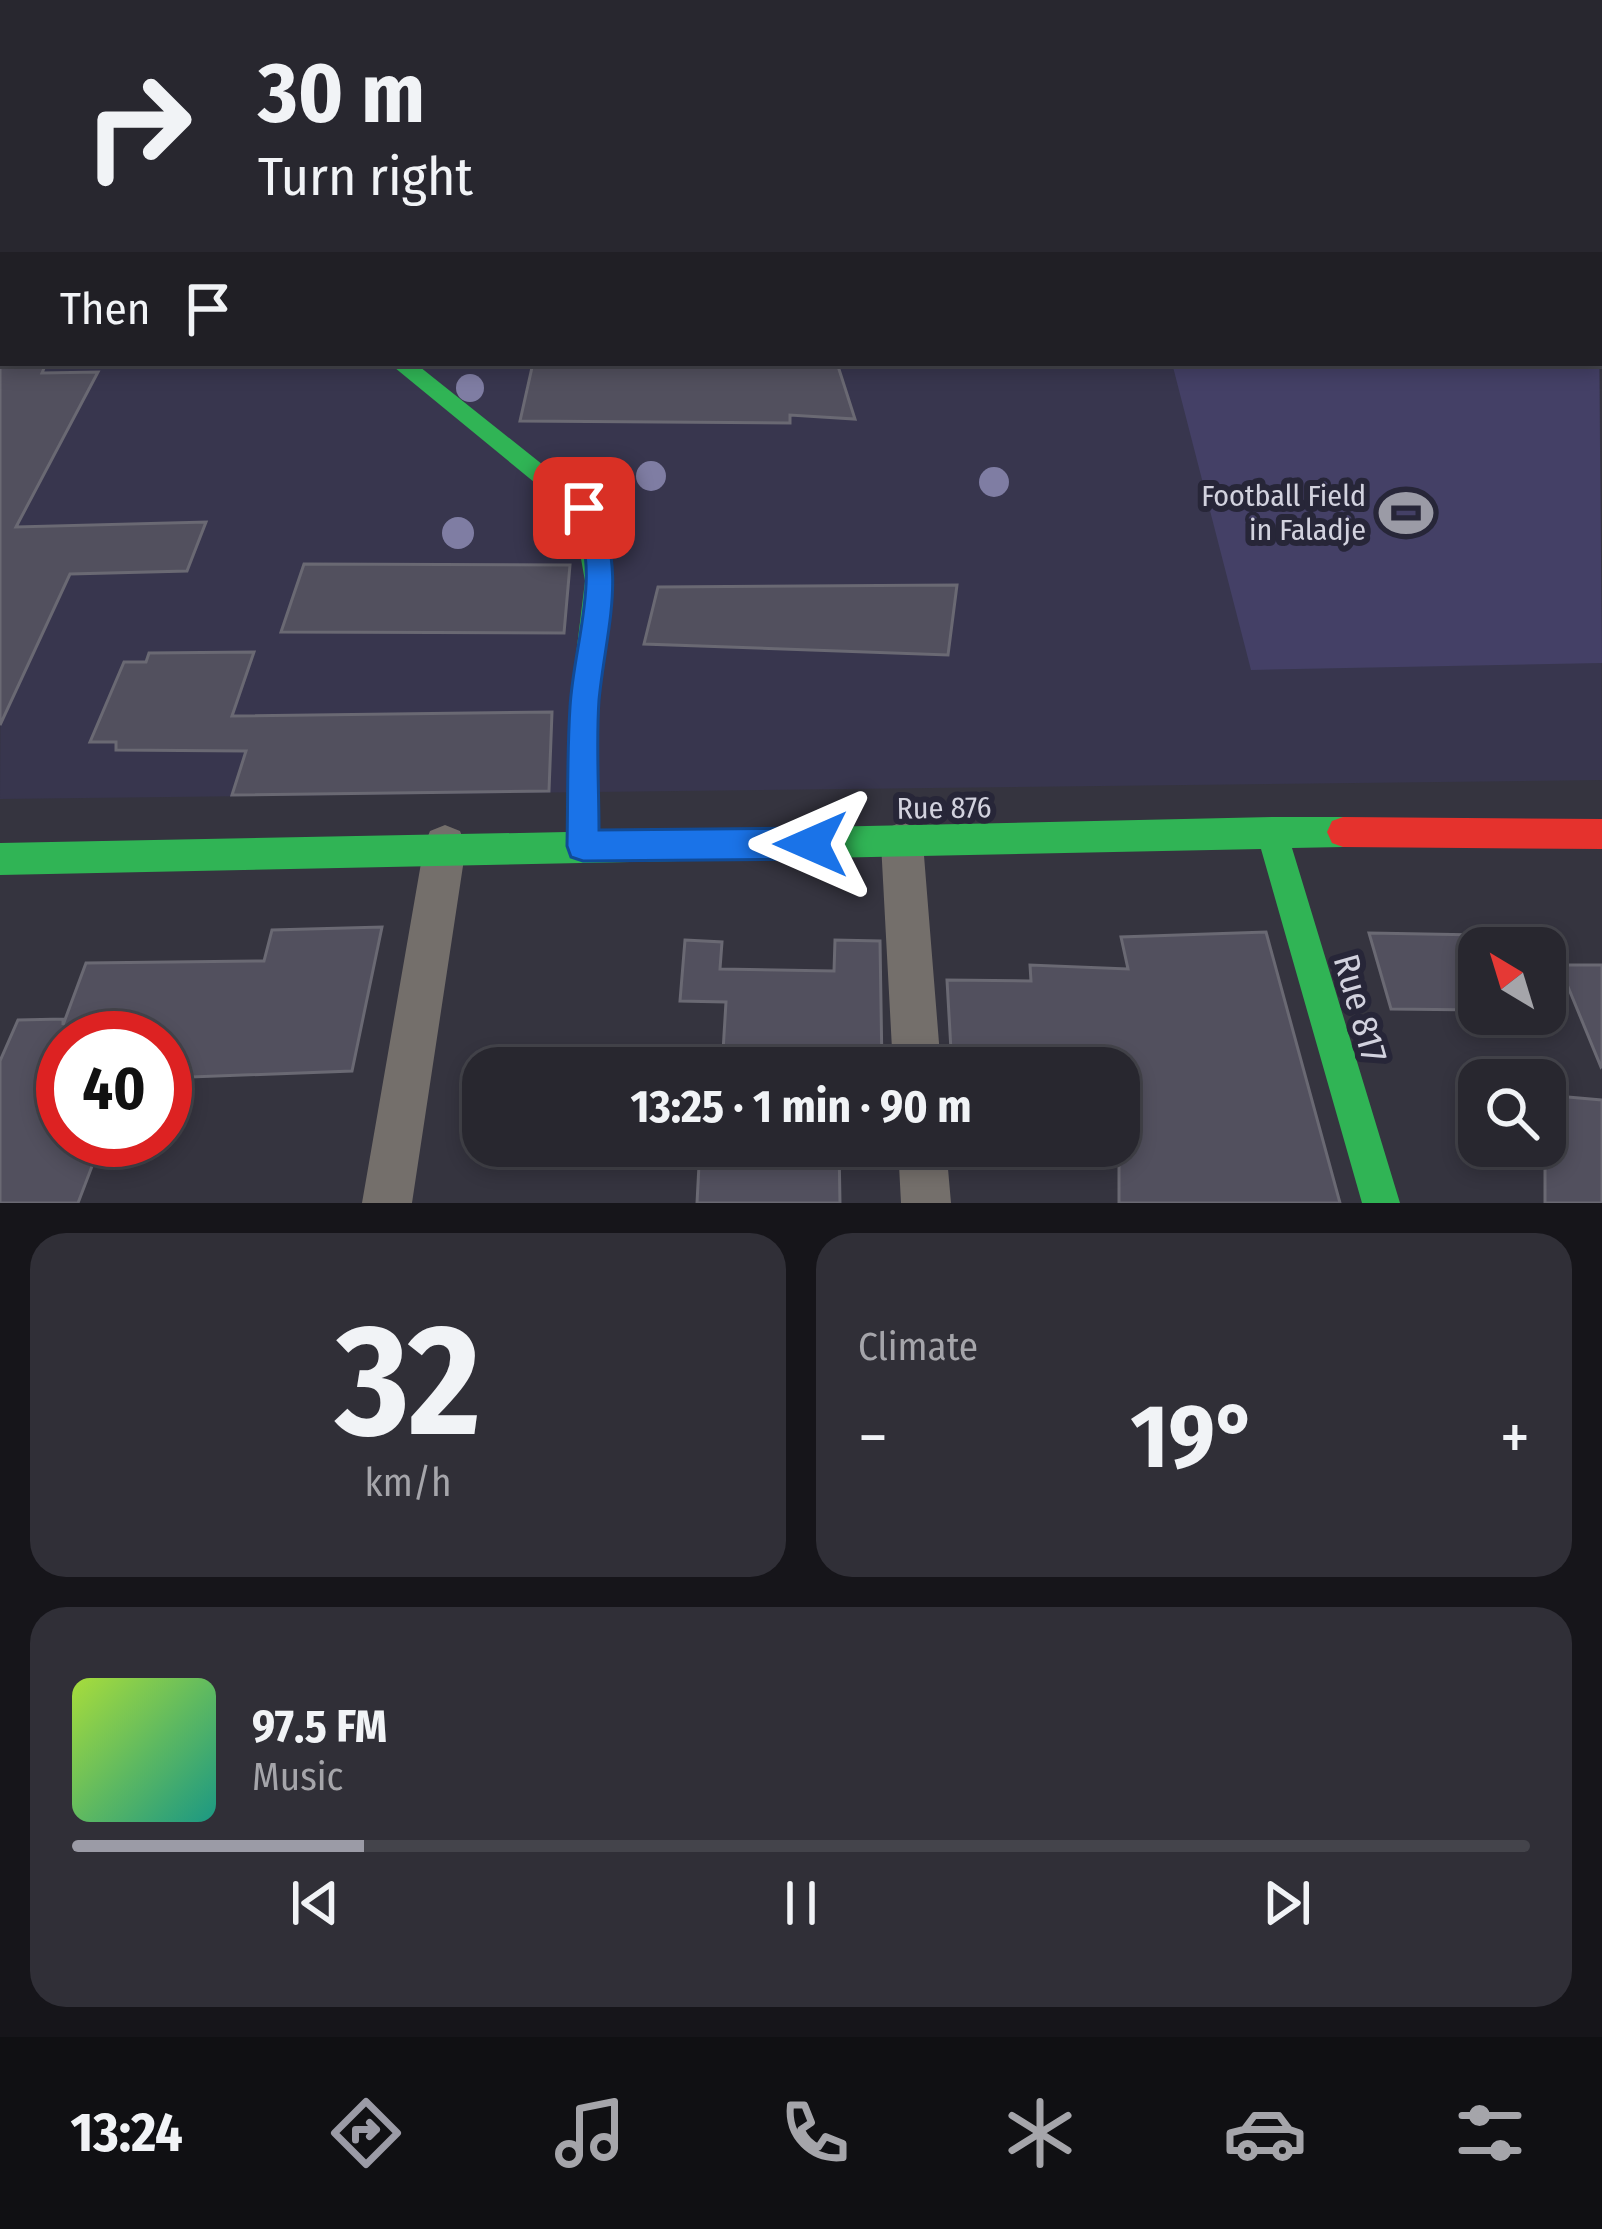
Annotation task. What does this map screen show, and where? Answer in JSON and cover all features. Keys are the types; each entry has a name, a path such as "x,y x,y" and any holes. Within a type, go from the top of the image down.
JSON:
{"street":[{"path":"404,366 584,508 598,534 602,565 584,704 583,846"},
{"name":"Rue 876","path":"0,859 1272,832 1602,834"},
{"name":"Rue 817","path":"1272,832 1381,1203"},
{"path":"902,843 916,1047"},
{"path":"387,1203 446,847"},
{"path":"923,1167 926,1203"}],"shaded area":[{"path":"2,366 1600,366 1602,780 0,799"},
{"name":"Football Field in Faladje","path":"1173,366 1599,366 1602,663 1251,670"}],"building":[{"path":"45,366 42,373 98,372 16,527 206,522 187,571 70,574 0,725 0,367"},
{"path":"532,366 838,366 855,419 790,415 790,423 520,421"},
{"path":"304,564 570,565 564,633 281,632"},
{"path":"957,585 948,655 644,644 658,587"},
{"path":"254,652 232,716 552,712 549,791 232,795 246,751 116,750 116,742 90,742 124,662 146,662 149,653"},
{"path":"382,927 352,1071 192,1077 192,1011 68,1011 86,963 264,961 272,930"},
{"path":"1266,932 1340,1203 1119,1203 1119,1167 1140,1167 1140,1047 951,1047 947,980 1031,981 1030,965 1128,969 1121,937"},
{"path":"1369,933 1458,935 1458,1010 1391,1009"},
{"path":"685,940 722,942 720,969 834,971 835,940 880,941 882,1047 723,1047 726,1002 680,1001"},
{"path":"1566,965 1602,965 1601,1067 1566,982"},
{"path":"18,1020 36,1020 36,1167 92,1167 78,1203 0,1203 0,1061"},
{"path":"1566,1097 1602,1100 1602,1203 1545,1203 1545,1167 1566,1167"},
{"path":"699,1167 839,1167 840,1203 697,1203"}],"traffic: fast":[{"path":"404,366 584,508 598,581 584,704 582,846"},
{"path":"1272,832 1381,1203"},
{"path":"0,859 1343,832"}],"traffic: jam":[{"path":"1343,832 1602,834"}],"place":[{"name":"Football Field in Faladje","path":"1406,513"}],"route":[{"path":"584,508 598,534 602,565 584,704 583,846 811,844"}]}
